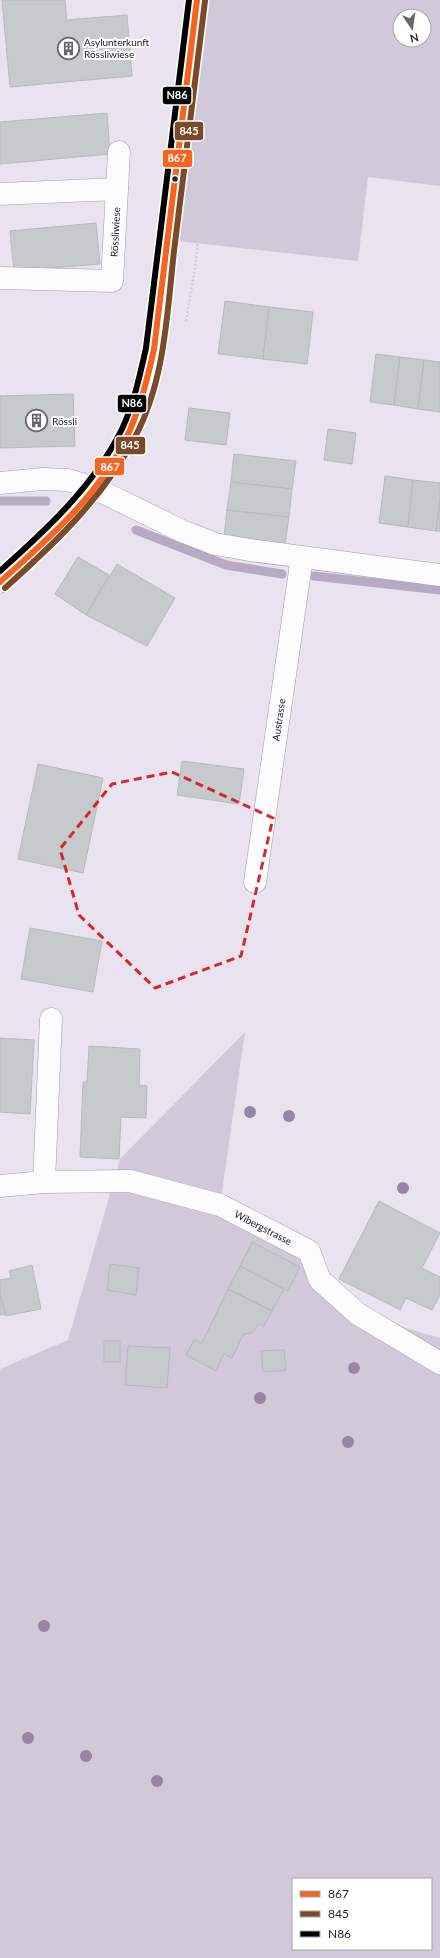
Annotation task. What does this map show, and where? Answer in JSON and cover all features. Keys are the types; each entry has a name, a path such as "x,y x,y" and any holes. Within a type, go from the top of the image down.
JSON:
{"street":[{"path":"0,582 59,528 94,488 119,452 140,406 150,368 166,264 197,0"},
{"path":"0,194 117,189 119,152"},
{"name":"Rössliwiese","path":"0,278 112,281 117,189"},
{"path":"0,483 55,479 68,480 94,488 200,539 232,548 440,575"},
{"name":"Austrasse","path":"255,882 302,557"},
{"path":"44,1182 51,1020"},
{"name":"Wibergstrasse","path":"0,1186 44,1182 130,1181 220,1205 309,1251 320,1280 358,1314 440,1363"}],"highlighted area":[{"path":"172,772 273,818 241,956 155,988 79,915 60,849 112,784"}],"shaded area":[{"path":"197,0 440,0 440,186 368,177 358,261 168,240"},
{"path":"245,1032 220,1205 309,1251 358,1314 440,1338 440,1958 0,1958 0,1369 68,1340 120,1159"}],"building":[{"name":"Asylunterkunft Rössliwiese","path":"2,0 65,0 67,20 127,15 132,76 10,87"},
{"path":"107,113 110,154 0,164 0,122"},
{"path":"96,223 100,264 14,271 10,231"},
{"path":"225,301 269,307 263,359 218,354"},
{"path":"269,307 313,312 307,364 263,359"},
{"path":"376,354 400,357 394,405 370,402"},
{"path":"400,357 424,360 418,409 394,405"},
{"path":"424,360 440,362 440,412 418,409"},
{"name":"Rössli","path":"73,394 75,446 0,448 0,396"},
{"path":"189,408 230,413 226,445 185,440"},
{"path":"328,429 356,433 352,464 324,460"},
{"path":"234,454 296,461 292,489 231,482"},
{"path":"385,476 413,480 408,527 379,523"},
{"path":"413,480 440,483 440,499 436,531 408,527"},
{"path":"231,482 292,489 289,517 227,510"},
{"path":"440,499 440,531 436,531"},
{"path":"227,510 289,517 285,545 224,538"},
{"path":"78,557 109,575 86,615 55,594"},
{"path":"117,564 175,598 147,646 86,615"},
{"path":"182,761 244,769 239,804 177,795"},
{"path":"38,764 103,778 83,873 18,859"},
{"path":"30,928 102,941 93,992 21,979"},
{"path":"0,1038 34,1040 30,1114 0,1112"},
{"path":"89,1046 140,1049 139,1085 147,1086 146,1118 121,1117 119,1159 80,1157 83,1082 87,1082"},
{"path":"379,1201 440,1233 422,1268 440,1277 440,1295 432,1310 406,1298 400,1310 339,1279"},
{"path":"252,1242 300,1267 288,1291 240,1266"},
{"path":"110,1264 139,1268 136,1295 107,1290"},
{"path":"32,1265 41,1309 5,1316 0,1293 0,1280 11,1278 9,1271"},
{"path":"240,1266 284,1289 272,1311 228,1289"},
{"path":"228,1289 272,1311 264,1326 258,1324 253,1332 243,1335 232,1358 224,1354 216,1371 186,1355 194,1340 202,1343"},
{"path":"0,1293 5,1314 0,1315"},
{"path":"104,1341 120,1341 120,1362 104,1362"},
{"path":"128,1346 170,1348 167,1388 125,1385"},
{"path":"284,1350 286,1370 263,1372 261,1351"}],"waterway":[{"path":"0,501 46,501"},
{"path":"136,530 226,565 282,574"},
{"path":"314,576 440,590"}],"transit line":[{"name":"N86","path":"0,571 35,540 83,488 111,450 130,409 146,348 189,0"},
{"name":"867","path":"0,582 56,531 90,494 119,453 138,410 154,349 197,0"},
{"name":"845","path":"5,588 60,536 109,480 135,437 153,393 163,346 205,1"}],"place":[{"name":"Asylunterkunft Rössliwiese","path":"68,48"},
{"name":"Rössli","path":"37,421"}]}
